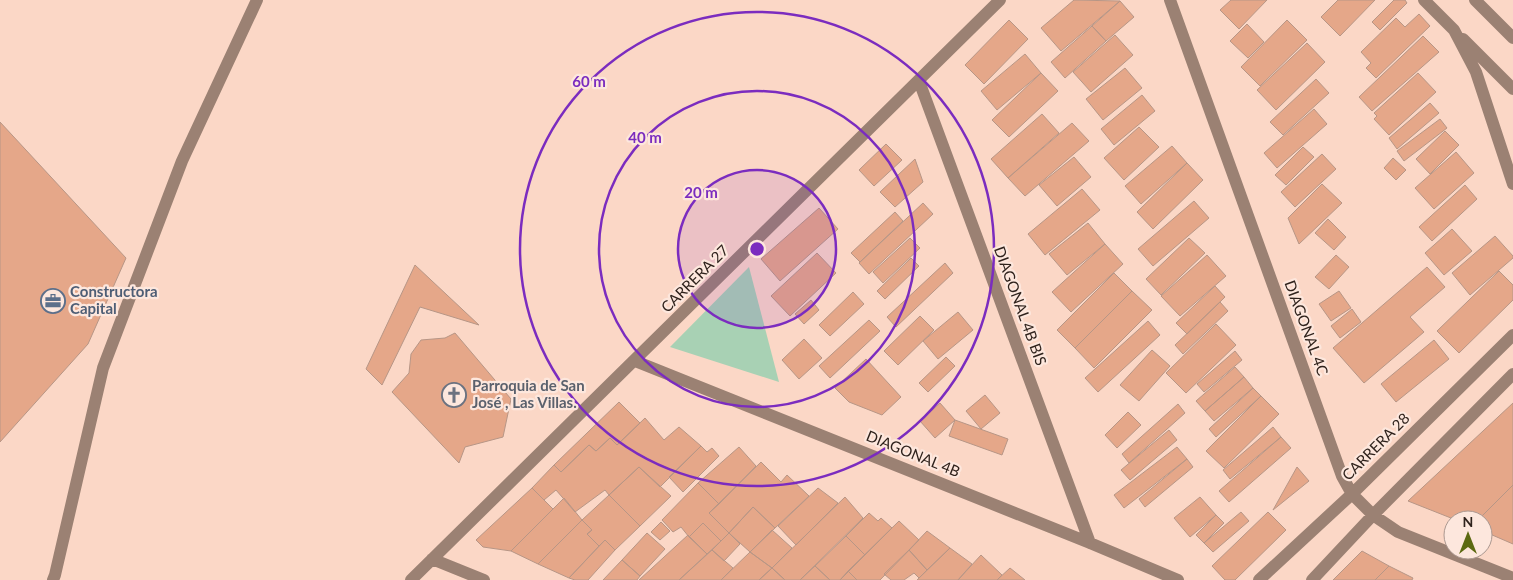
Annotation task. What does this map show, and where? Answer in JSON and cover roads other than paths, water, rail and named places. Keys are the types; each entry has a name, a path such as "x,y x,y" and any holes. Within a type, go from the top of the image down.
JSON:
{"street":[{"path":"53,580 103,368 182,161 257,0"},
{"name":"CARRERA 27","path":"411,580 1000,0"},
{"name":"DIAGONAL 4C","path":"1170,0 1342,476 1352,494 1373,515 1398,532 1513,578"},
{"path":"1424,0 1513,89"},
{"path":"1475,0 1513,38"},
{"path":"1454,30 1476,72 1513,184"},
{"name":"DIAGONAL 4B BIS","path":"919,81 1090,543"},
{"name":"CARRERA 28","path":"1259,580 1352,494 1513,335"},
{"name":"DIAGONAL 4B","path":"635,361 1178,580"},
{"path":"1312,580 1373,515 1513,374"},
{"path":"432,559 484,580"}],"place":[{"name":"Constructora Capital","path":"53,301"},
{"name":"Parroquia de San José , Las Villas.","path":"454,395"}]}
